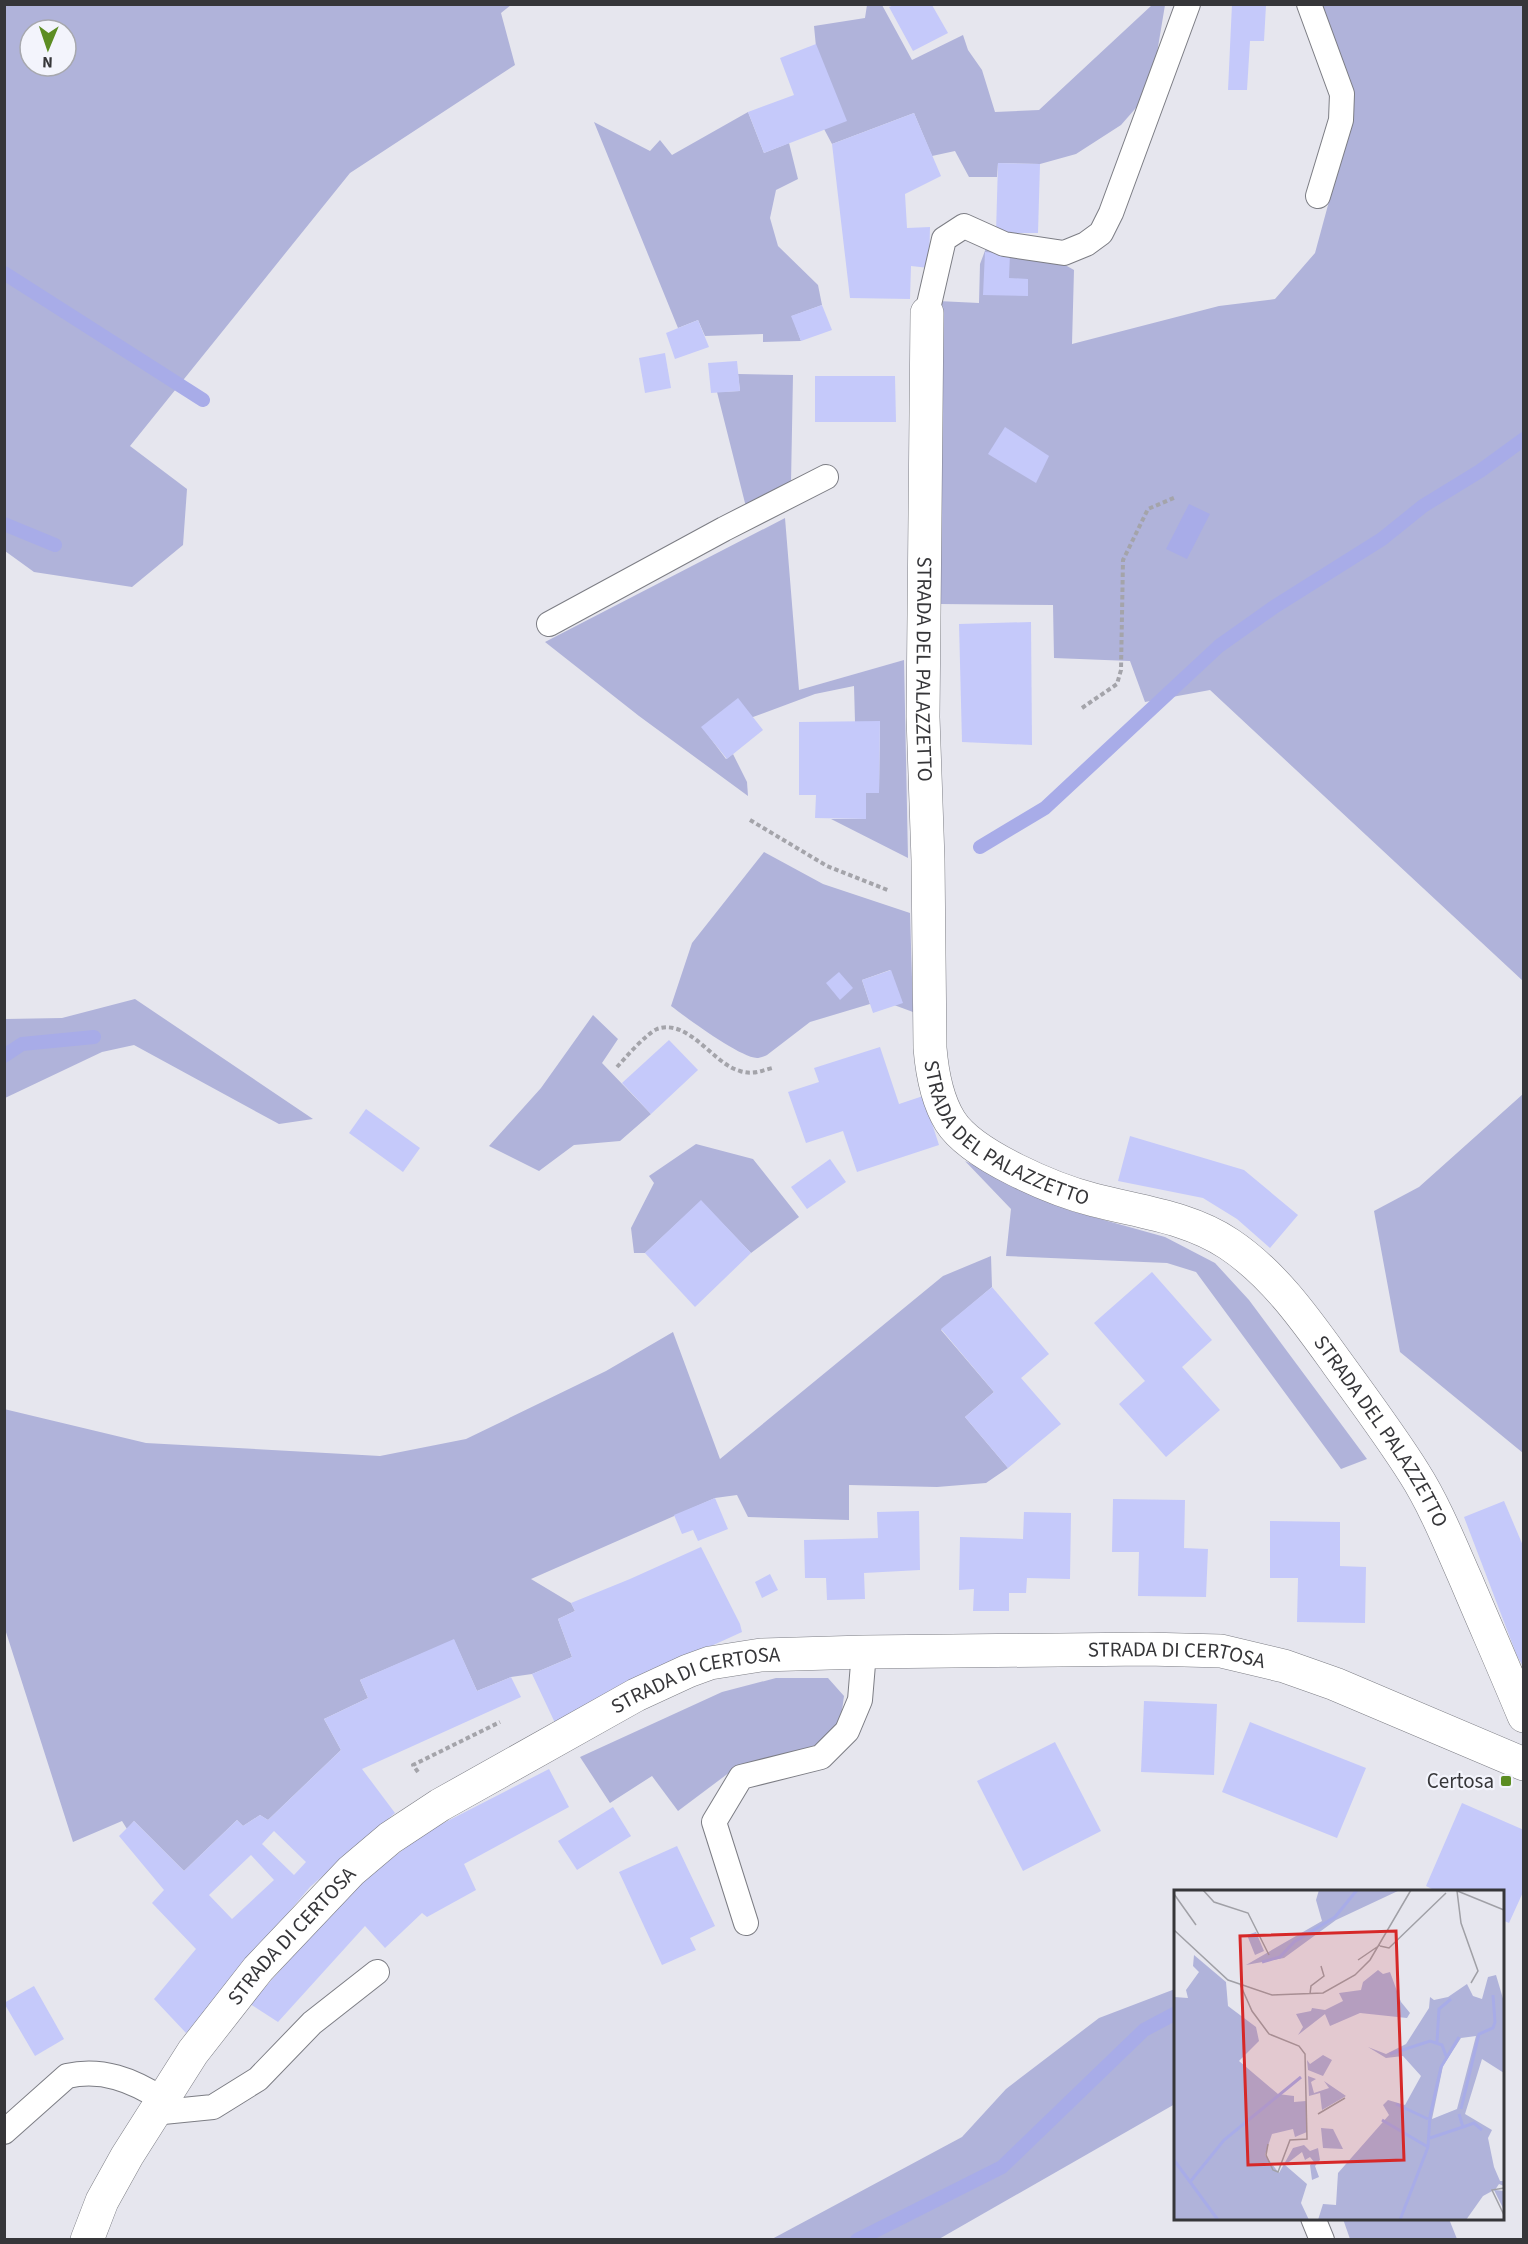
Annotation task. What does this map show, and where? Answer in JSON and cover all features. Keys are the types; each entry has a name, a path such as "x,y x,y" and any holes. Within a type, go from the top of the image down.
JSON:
{"street":[{"name":"STRADA DEL PALAZZETTO","path":"927,314 923,717 931,1065 941,1102 951,1121 971,1142 1039,1181 1094,1200 1169,1217 1210,1233 1242,1253 1273,1281 1309,1324 1414,1473 1452,1549 1524,1716"},
{"name":"STRADA DI CERTOSA","path":"87,2240 102,2201 177,2075 222,2013 258,1969 351,1871 409,1824 636,1695 688,1671 735,1658 864,1652 1125,1649 1221,1651 1284,1666 1324,1680 1524,1764"}],"lane":[{"path":"927,314 944,239 964,226 1004,244 1064,253 1086,244 1101,233 1111,213 1188,4"},
{"path":"1309,4 1342,94 1341,120 1318,196"},
{"path":"549,624 724,529 826,477"},
{"path":"746,1923 714,1822 741,1777 821,1756 847,1731 860,1700 864,1652"},
{"path":"4,2132 67,2076 78,2073 100,2073 142,2086 158,2106 213,2107 258,2079 312,2023 377,1972"},
{"path":"1314,2220 1322,2240"}],"path":[{"path":"1082,708 1117,684 1121,670 1123,560 1148,509 1176,497"},
{"path":"750,820 827,866 904,897 928,901"},
{"path":"617,1067 655,1030 669,1027 683,1031 738,1071 751,1073 772,1068"}],"shaded area":[{"path":"5,4 511,5 501,13 515,65 350,173 130,446 187,489 183,545 132,587 34,572 5,551"},
{"path":"867,5 882,5 912,60 963,35 968,50 982,70 995,112 1039,110 1152,5 1165,5 1157,53 1142,101 1121,125 1076,154 1040,164 998,163 997,177 969,177 955,151 932,156 914,113 832,144 824,129 814,26 865,18"},
{"path":"1319,5 1523,5 1523,981 1210,690 1145,702 1130,661 1054,658 1053,605 940,604 938,301 979,303 980,264 986,248 1058,261 1074,270 1072,344 1219,306 1275,299 1315,253 1350,124"},
{"path":"748,112 764,153 789,143 798,179 776,190 770,218 778,246 818,285 822,305 792,316 801,341 763,342 763,334 705,336 698,320 678,328 594,122 650,151 660,140 672,155"},
{"path":"738,374 793,375 791,483 746,507 717,392 740,391"},
{"path":"1189,504 1210,514 1187,559 1166,549"},
{"path":"785,518 799,690 904,660 908,858 831,819 866,819 866,793 879,792 880,722 855,722 854,686 815,694 753,717 702,727 726,759 733,754 747,782 748,796 639,716 545,642"},
{"path":"764,852 823,884 910,913 913,1012 894,1005 890,970 862,980 870,1004 810,1022 767,1055 757,1058 726,1044 671,1006 692,943"},
{"path":"135,999 313,1119 279,1124 134,1045 102,1052 5,1098 5,1019 62,1018"},
{"path":"593,1015 618,1039 602,1063 651,1114 620,1141 574,1145 539,1171 489,1146 541,1088"},
{"path":"1523,1094 1523,1453 1400,1352 1374,1211 1419,1187"},
{"path":"696,1144 753,1159 799,1217 751,1253 701,1201 645,1253 634,1253 631,1228 654,1183 649,1176"},
{"path":"965,1161 1068,1210 1165,1237 1215,1263 1249,1300 1367,1459 1341,1469 1196,1272 1167,1263 1006,1256 1011,1209"},
{"path":"991,1256 992,1287 941,1330 994,1392 965,1417 1008,1468 986,1483 937,1487 849,1485 849,1520 748,1517 737,1495 715,1498 531,1579 571,1603 575,1611 558,1619 572,1657 532,1674 511,1677 477,1691 454,1640 360,1680 368,1698 324,1719 341,1750 268,1820 260,1815 243,1826 237,1820 184,1871 134,1821 127,1829 122,1821 73,1842 5,1629 4,1409 146,1443 380,1456 466,1439 606,1371 673,1332 720,1459 943,1276"},
{"path":"776,1678 828,1678 844,1696 840,1725 823,1743 730,1772 678,1811 652,1776 610,1803 580,1757 722,1692"},
{"path":"1174,1989 1174,2105 939,2239 772,2239 962,2137 1006,2089 1099,2018"},
{"path":"1343,2220 1449,2220 1457,2239 1350,2239"}],"building":[{"path":"1232,4 1266,5 1264,41 1250,41 1247,90 1228,90"},
{"path":"932,5 948,33 913,51 889,7"},
{"path":"816,44 847,121 764,153 748,112 794,95 780,58"},
{"path":"914,113 941,176 905,194 907,228 930,227 929,268 911,266 910,299 850,298 832,144"},
{"path":"998,163 1040,164 1038,233 996,233"},
{"path":"985,252 1010,254 1009,278 1028,279 1028,296 983,295"},
{"path":"822,305 832,330 801,341 791,316"},
{"path":"698,320 709,347 675,359 666,333"},
{"path":"665,353 671,388 645,393 639,358"},
{"path":"737,361 740,391 711,393 708,363"},
{"path":"815,376 895,376 896,422 815,422"},
{"path":"1005,427 1049,456 1036,483 988,454"},
{"path":"1031,622 1032,745 962,742 959,624"},
{"path":"738,698 763,730 727,759 701,727"},
{"path":"880,721 879,793 866,793 866,819 815,818 816,795 799,795 799,722"},
{"path":"891,970 903,1003 873,1013 862,980"},
{"path":"839,972 853,988 840,1000 826,983"},
{"path":"669,1040 698,1070 651,1114 622,1083"},
{"path":"880,1047 899,1104 923,1096 939,1145 857,1172 843,1131 806,1143 788,1092 819,1082 814,1068"},
{"path":"366,1109 420,1148 403,1172 349,1133"},
{"path":"1130,1136 1244,1170 1298,1215 1270,1248 1237,1219 1203,1198 1118,1181"},
{"path":"830,1159 846,1182 807,1209 791,1187"},
{"path":"701,1200 751,1253 695,1307 645,1253"},
{"path":"1152,1272 1212,1340 1182,1367 1220,1410 1166,1457 1119,1404 1145,1381 1094,1323"},
{"path":"992,1287 1049,1354 1021,1378 1061,1424 1008,1468 965,1417 994,1392 941,1329"},
{"path":"715,1498 728,1529 698,1541 693,1530 682,1534 674,1515"},
{"path":"1113,1499 1185,1500 1184,1548 1208,1549 1206,1597 1138,1596 1139,1552 1112,1552"},
{"path":"1504,1501 1524,1548 1524,1668 1517,1656 1464,1517"},
{"path":"919,1511 920,1570 864,1573 865,1599 827,1600 826,1578 805,1578 804,1540 878,1538 877,1512"},
{"path":"1024,1512 1071,1513 1070,1579 1027,1578 1026,1593 1009,1593 1009,1611 973,1611 974,1589 959,1590 960,1537 1023,1539"},
{"path":"1270,1521 1340,1522 1340,1566 1366,1567 1365,1623 1297,1622 1298,1578 1270,1578"},
{"path":"701,1547 742,1632 619,1688 556,1725 532,1674 572,1657 558,1619 575,1611 571,1603"},
{"path":"770,1574 778,1590 762,1598 755,1582"},
{"path":"454,1639 477,1691 511,1677 521,1697 362,1769 395,1813 310,1887 186,2033 154,1999 196,1949 152,1903 164,1890 119,1836 134,1821 184,1871 237,1820 243,1826 260,1815 268,1820 341,1750 324,1719 368,1698 360,1680","holes":["274,1831 306,1862 294,1875 262,1844","251,1855 274,1880 232,1919 209,1895"]},
{"path":"1144,1701 1217,1704 1214,1775 1141,1772"},
{"path":"1250,1722 1366,1768 1337,1838 1222,1792"},
{"path":"1055,1742 1101,1831 1023,1871 977,1781"},
{"path":"549,1769 569,1807 464,1864 476,1890 427,1917 422,1913 385,1948 365,1926 278,2022 250,2004 359,1883 428,1831"},
{"path":"1462,1803 1524,1830 1524,1890 1509,1923 1504,1921 1504,1890 1434,1890 1426,1886"},
{"path":"613,1807 631,1836 577,1870 558,1841"},
{"path":"677,1846 715,1926 690,1938 696,1950 662,1965 619,1872"},
{"path":"34,1986 64,2039 35,2056 4,2003"}],"waterway":[{"path":"4,273 203,400"},
{"path":"980,847 1045,808 1219,646 1274,607 1382,539 1423,506 1480,471 1524,439"},
{"path":"4,524 55,545"},
{"path":"4,1056 22,1044 94,1037"},
{"path":"857,2240 1002,2167 1144,2030 1174,2014"}],"place":[{"name":"Certosa","path":"1506,1781"}]}
